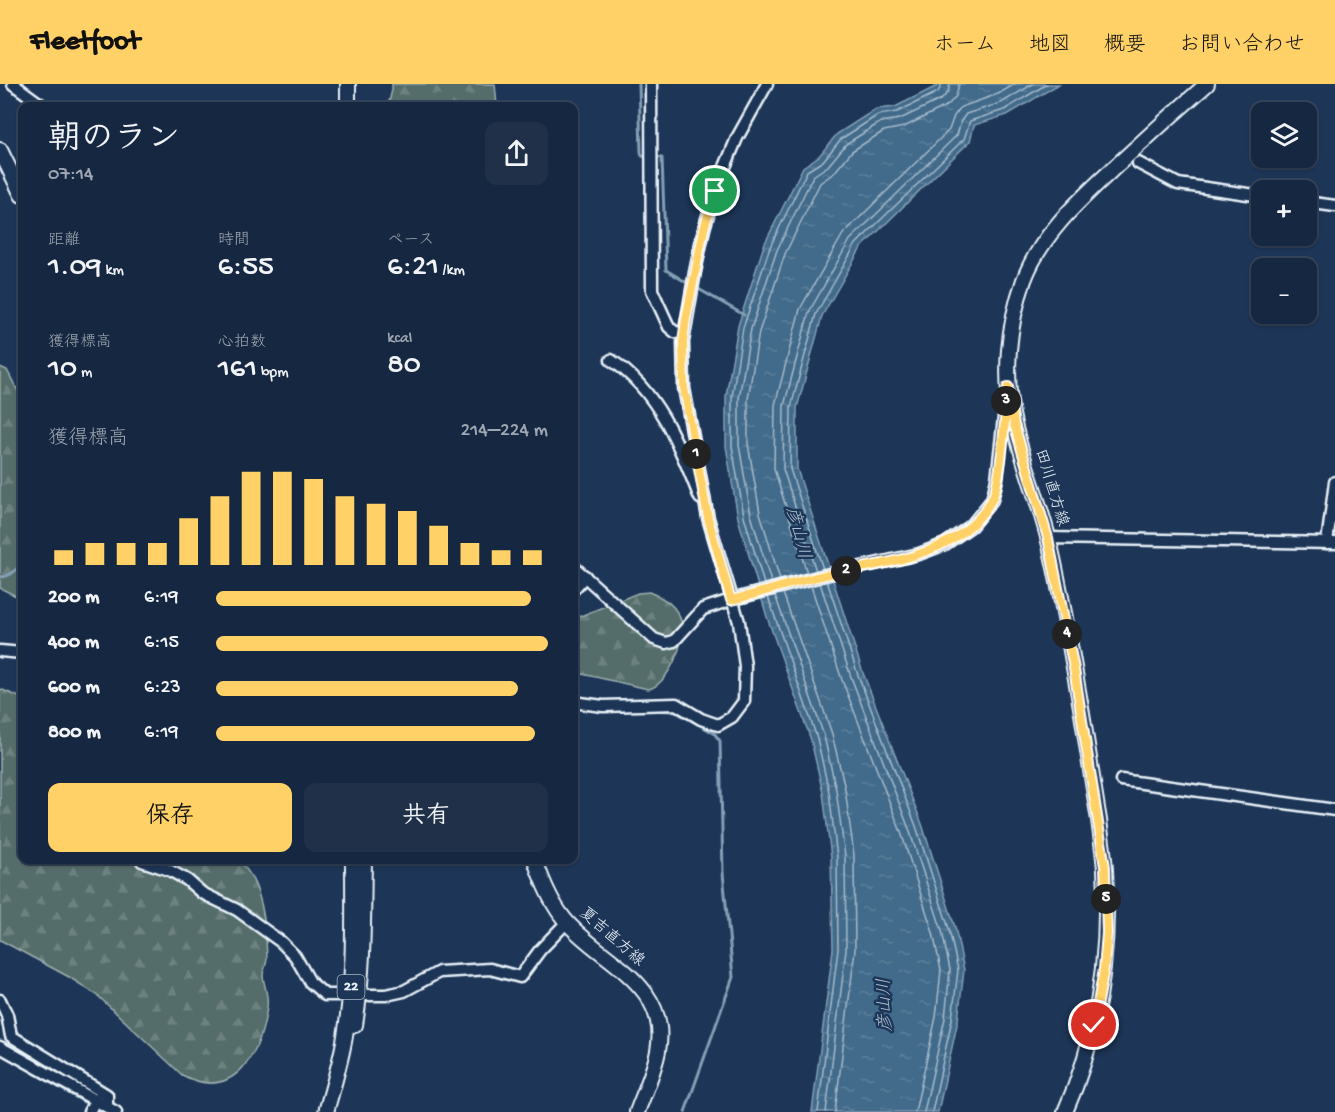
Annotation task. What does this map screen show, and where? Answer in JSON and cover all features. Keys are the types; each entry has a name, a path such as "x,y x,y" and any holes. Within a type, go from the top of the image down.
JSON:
{"main road":[{"path":"348,84 348,102"},
{"path":"357,84 357,102"},
{"name":"田川直方線","path":"1065,1112 1078,1082 1096,1014 1107,933 1105,867 1076,681 1048,538 1014,424 1008,387 1009,350 1016,309 1025,279 1038,251 1084,196 1208,84"},
{"path":"0,150 18,187"},
{"name":"22","path":"326,1112 355,994 353,864"},
{"name":"22","path":"336,1112 348,1066 363,864"},
{"name":"夏吉直方線","path":"536,864 541,879 567,922 631,975 650,1002 656,1017 658,1051 638,1112"}],"street":[{"path":"12,84 37,102"},
{"path":"651,84 652,290 669,327 675,332 684,334"},
{"path":"578,703 603,706 676,704 701,719 718,725 732,717 744,701 746,666 739,622 708,518 684,388 684,334 702,240 715,191 737,138 767,84"},
{"path":"1138,163 1178,184 1251,194"},
{"path":"1317,204 1335,206"},
{"path":"611,360 636,379 660,412 683,456 708,518"},
{"path":"578,570 654,639 666,643 674,641 703,609 825,575 919,554 945,544 971,526 992,500 998,479 1008,387"},
{"path":"1048,538 1331,543 1335,482"},
{"path":"578,584 585,576"},
{"path":"0,651 18,653"},
{"path":"1121,780 1335,810"},
{"path":"151,864 169,870 187,880 202,893 237,910 281,942 295,956 310,982 325,995 386,995 404,991 439,972 490,969 520,977 540,950 567,922"},
{"path":"0,1000 7,1015 11,1036 107,1095 112,1109 92,1106 0,1047"}],"green space":[{"path":"392,84 495,84 497,102 389,102"},
{"path":"0,367 7,370 18,391 18,597 0,588"},
{"path":"649,592 670,603 682,623 683,631 678,651 668,672 655,686 648,689 578,673 578,617 638,593"},
{"path":"0,689 18,696 18,864 242,864 246,869 258,892 266,932 267,958 263,976 267,1007 259,1041 242,1068 231,1078 217,1083 201,1082 182,1075 97,995 69,977 0,940"}],"water":[{"name":"彦山川","path":"941,84 1059,84 1007,115 974,125 970,141 861,248 822,316 797,408 797,469 863,673 922,824 955,927 964,970 958,1020 938,1112 812,1112 833,949 831,857 823,793 811,740 767,617 738,518 726,446 726,396 738,326 764,245 803,167 819,156 837,134 876,109 895,107"}],"waterway":[{"path":"639,84 641,152 642,156 649,157"},
{"path":"655,157 662,158 666,270 689,284"},
{"path":"695,287 744,315"},
{"path":"0,577 7,576 18,568"},
{"path":"644,710 674,711 714,733 720,741 723,873 733,977 685,1112"},
{"path":"0,1053 89,1105"},
{"path":"95,1108 102,1112"}],"route":[{"path":"715,191 704,229 686,319 683,342 684,388 708,518 731,600 825,575 919,554 945,544 971,526 992,500 998,479 1008,387 1014,424 1048,538 1074,669 1105,867 1107,933 1104,969 1094,1025"}]}
